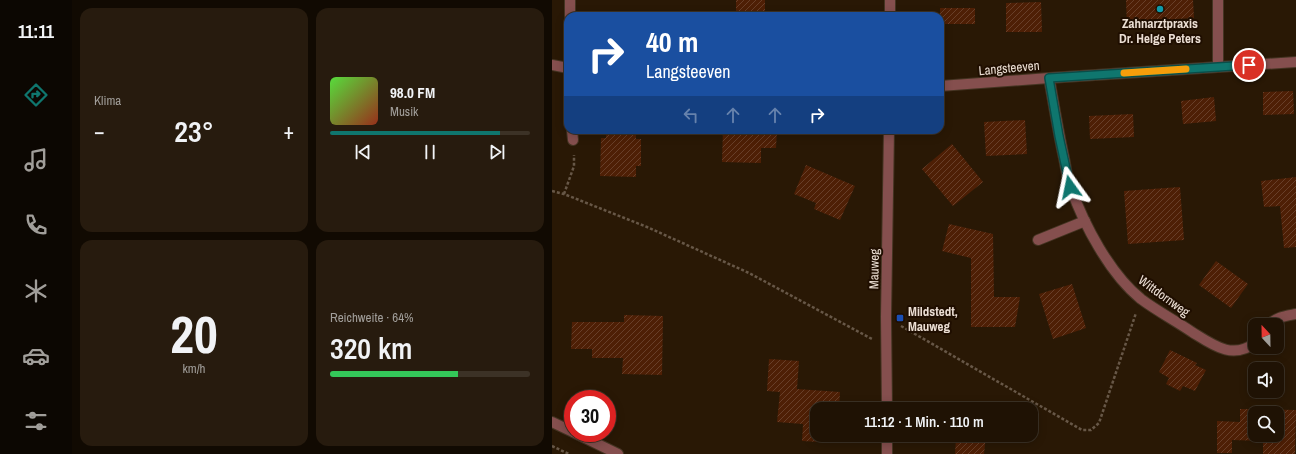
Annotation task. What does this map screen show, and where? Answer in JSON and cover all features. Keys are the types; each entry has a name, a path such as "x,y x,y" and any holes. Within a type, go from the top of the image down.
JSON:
{"street":[{"path":"570,0 570,12"},
{"path":"890,0 890,12"},
{"path":"1218,0 1218,67"},
{"name":"Langsteeven","path":"944,86 1296,62"},
{"path":"552,65 564,67"},
{"name":"Wittdornweg","path":"1049,78 1070,187 1085,221 1101,251 1117,274 1141,299 1215,346 1233,351 1244,350 1248,347"},
{"name":"Mauweg","path":"887,402 886,317 889,134"},
{"path":"1038,240 1085,221"},
{"path":"1278,318 1296,314"},
{"path":"552,422 564,427"},
{"path":"594,442 618,454"},
{"path":"887,442 887,454"}],"path":[{"path":"564,194 574,166 573,135"},
{"path":"552,191 564,194 647,227 749,273 886,347"},
{"path":"886,317 1082,430 1091,430 1099,424 1141,299"},
{"path":"552,446 569,454"}],"building":[{"path":"736,0 765,0 765,12 736,12"},
{"name":"Zahnarztpraxis Dr. Helge Peters","path":"1126,0 1193,0 1194,18 1176,19 1177,24 1127,27"},
{"path":"1041,2 1042,32 1006,32 1006,3"},
{"path":"940,8 975,8 975,24 944,24 944,12 940,12"},
{"path":"1293,91 1294,114 1263,115 1263,92"},
{"path":"1214,97 1216,121 1183,124 1181,101"},
{"path":"1133,114 1134,137 1090,139 1089,116"},
{"path":"1025,120 1027,154 986,156 984,122"},
{"path":"606,134 636,134 636,139 641,139 641,166 636,166 636,177 600,176 601,138 606,138"},
{"path":"723,134 777,134 776,148 761,148 761,163 722,162"},
{"path":"952,144 983,182 953,206 922,169"},
{"path":"806,165 855,186 840,220 814,209 816,203 794,194"},
{"path":"1296,177 1296,247 1284,248 1280,206 1264,207 1261,181"},
{"path":"1180,187 1184,240 1128,244 1124,191"},
{"path":"949,224 993,234 994,297 1020,297 1015,327 971,327 971,258 942,251"},
{"path":"1216,261 1248,284 1231,308 1199,285"},
{"path":"1072,284 1086,328 1053,339 1039,294"},
{"path":"624,315 663,316 662,375 622,374 623,358 592,358 592,349 571,349 572,322 624,322"},
{"path":"1170,350 1197,363 1195,365 1206,370 1195,391 1183,386 1180,391 1166,384 1169,378 1159,372"},
{"path":"769,359 799,361 797,389 840,392 839,402 810,402 810,441 802,441 803,424 777,422 780,392 767,391"},
{"path":"1240,409 1248,409 1248,441 1232,440 1232,453 1217,453 1217,421 1240,422"},
{"path":"1284,410 1296,410 1295,454 1263,454 1263,442 1284,442"},
{"path":"956,442 985,442 984,454 955,454"}],"slow traffic":[{"path":"1124,73 1186,69"}],"place":[{"name":"Zahnarztpraxis Dr. Helge Peters","path":"1160,9"},
{"name":"Mildstedt, Mauweg","path":"900,318"}],"route":[{"path":"1070,187 1049,78 1249,65"}]}
